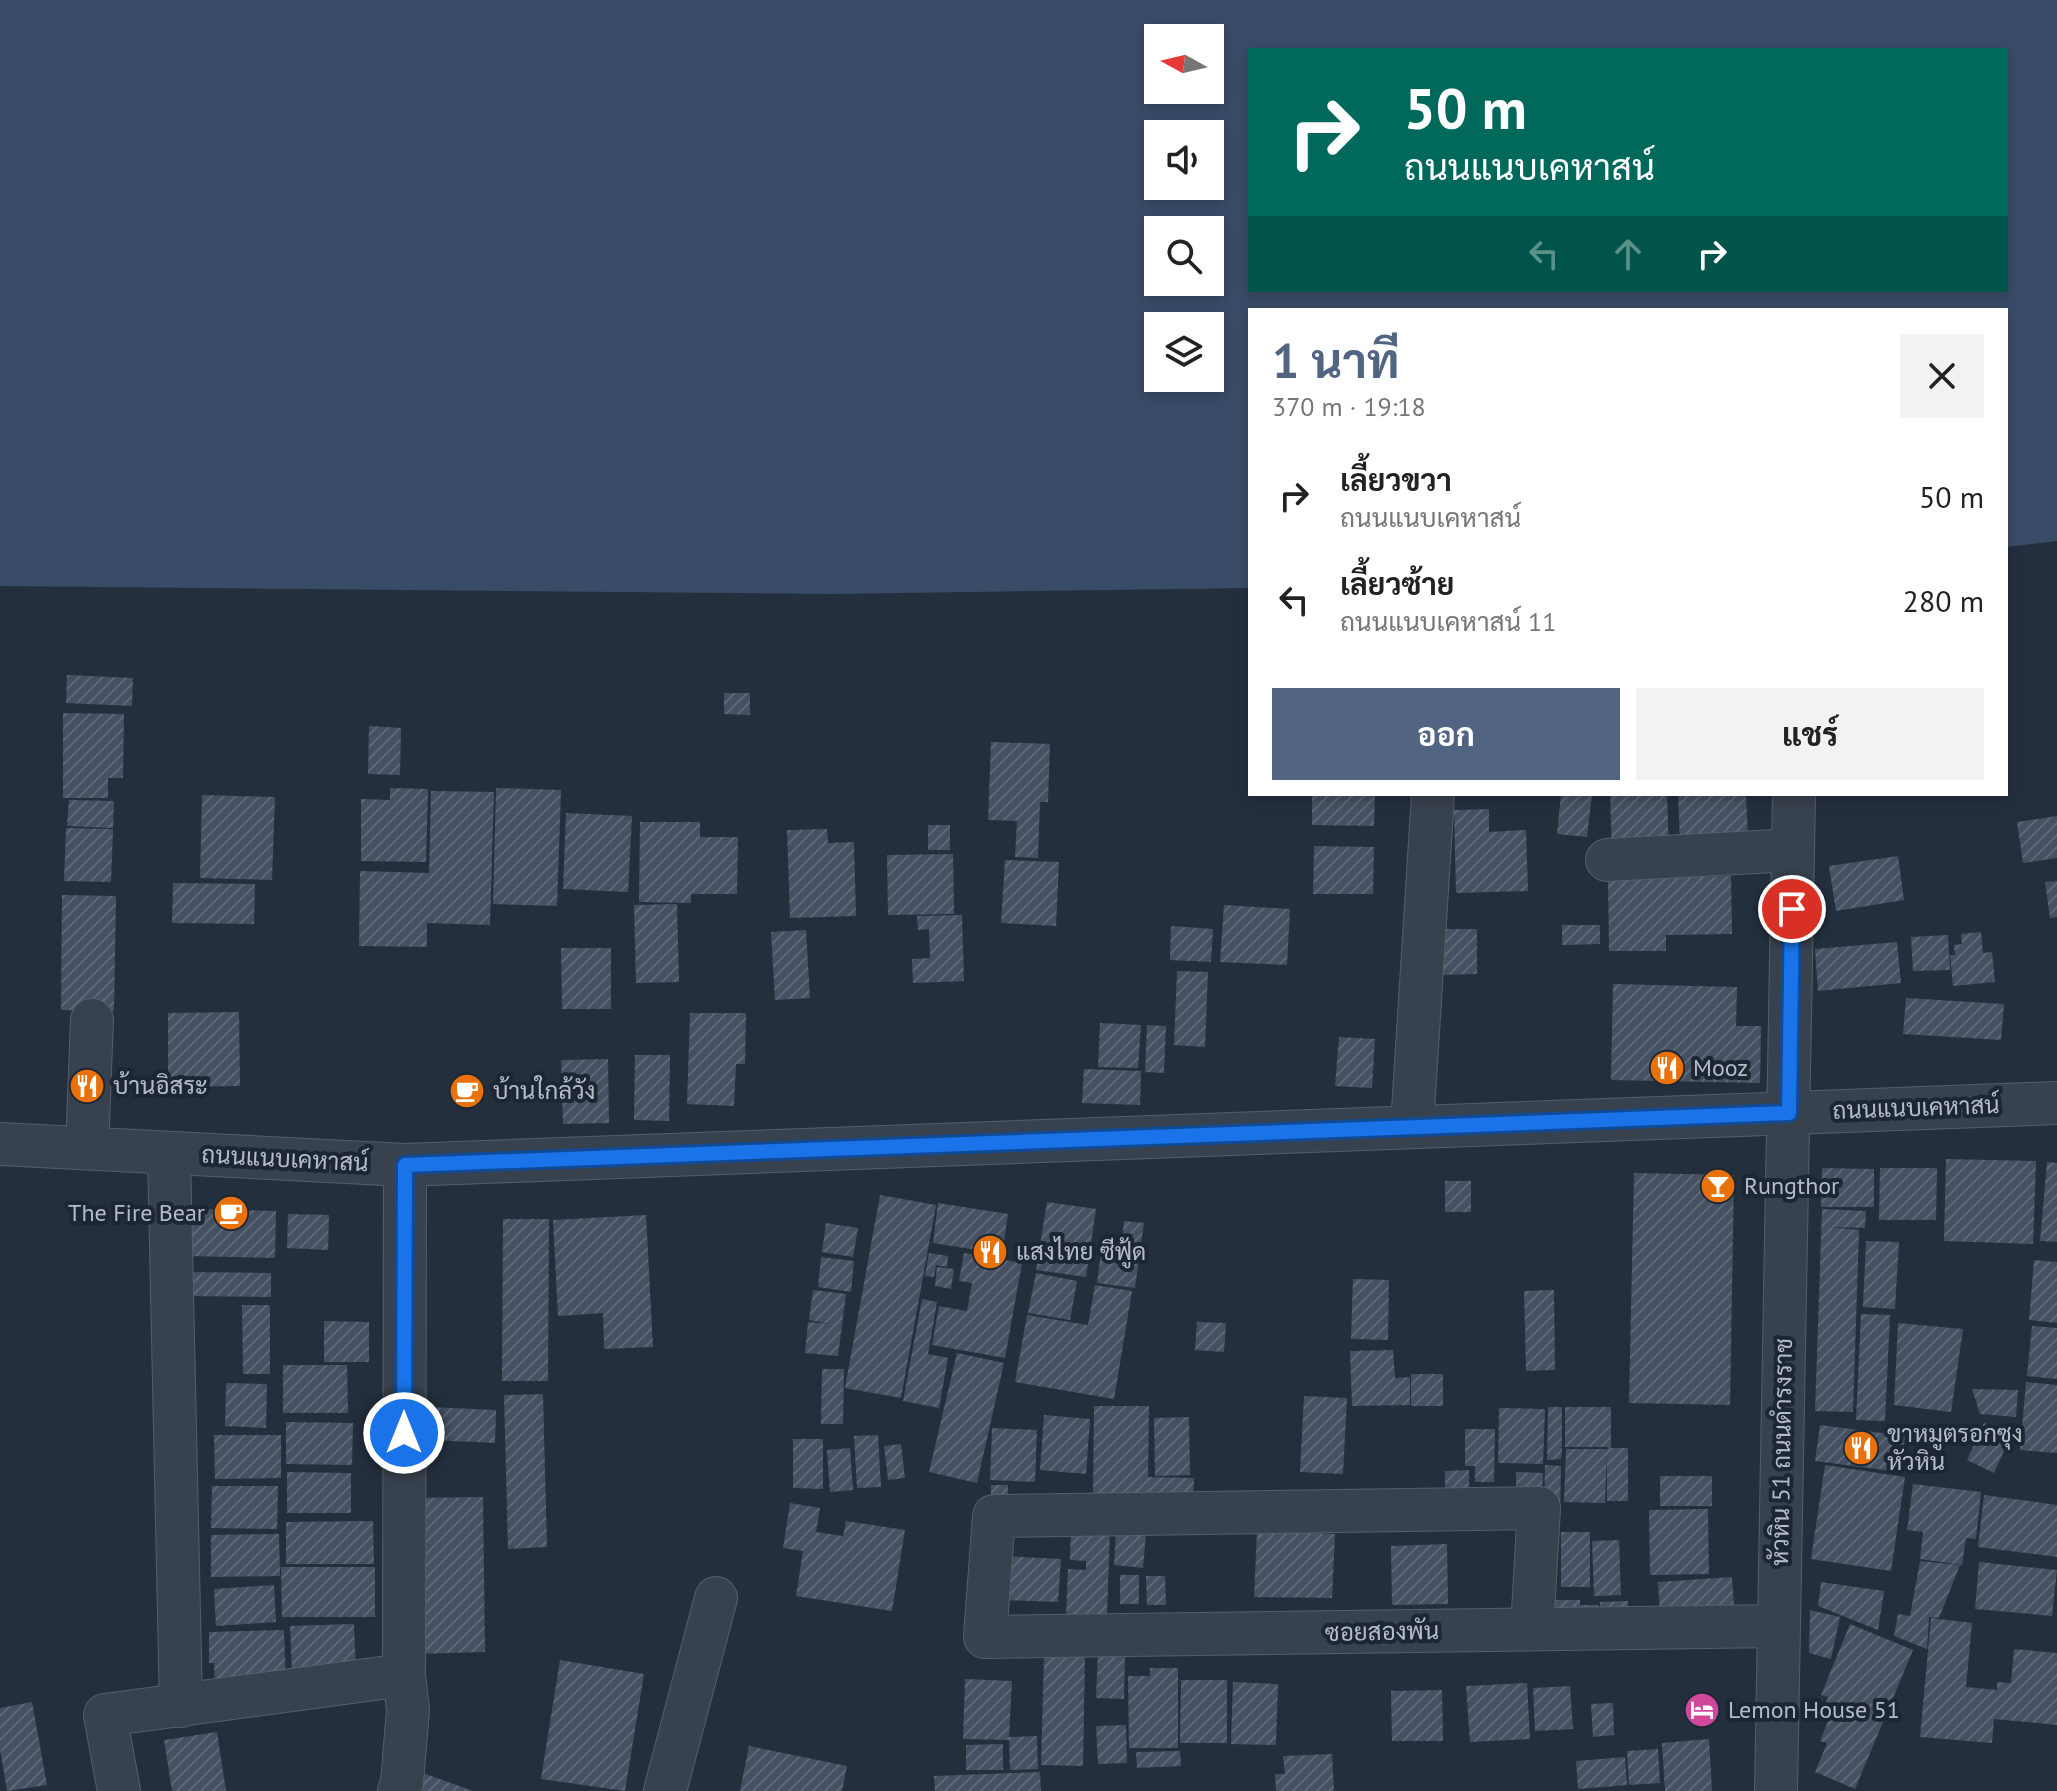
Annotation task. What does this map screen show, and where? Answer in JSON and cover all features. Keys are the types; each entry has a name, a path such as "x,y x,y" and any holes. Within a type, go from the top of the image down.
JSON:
{"street":[{"path":"1412,1127 1433,796"},
{"name":"หัวหิน 51 ถนนดำรงราช","path":"1776,1791 1794,796"},
{"path":"1607,860 1793,850"},
{"path":"87,1148 92,1020"},
{"name":"ถนนแนบเคหาสน์","path":"0,1144 405,1165 2057,1103"},
{"path":"169,1153 181,1706"},
{"path":"399,1791 408,1710 404,1675 405,1165"},
{"name":"ซอยสองพัน","path":"1532,1629 1539,1508 994,1516 985,1637 1779,1626"},
{"path":"665,1791 716,1598"},
{"path":"119,1791 105,1715 404,1675"}],"water":[{"path":"0,0 2057,0 2057,541 2008,547 2008,308 1248,308 1248,588 832,594 0,586"}],"building":[{"path":"67,675 133,678 132,706 66,703"},
{"path":"724,693 750,693 750,715 724,714"},
{"path":"63,713 124,714 123,778 108,778 108,798 63,798"},
{"path":"369,726 401,728 400,775 368,774"},
{"path":"991,742 1050,744 1048,802 1040,802 1038,858 1015,857 1017,821 988,820"},
{"path":"390,788 428,789 426,862 361,861 361,799 390,800"},
{"path":"496,788 561,790 557,906 493,904"},
{"path":"431,791 494,792 490,925 427,923 427,947 359,946 360,871 429,873"},
{"path":"202,795 275,797 272,880 200,878"},
{"path":"1312,796 1375,796 1374,826 1312,825"},
{"path":"1561,796 1592,796 1587,837 1557,834"},
{"path":"1610,796 1667,796 1669,849 1612,851"},
{"path":"1678,796 1746,796 1748,840 1680,844"},
{"path":"69,800 114,801 113,828 67,826"},
{"path":"1489,809 1489,832 1526,830 1528,891 1456,893 1454,810"},
{"path":"566,813 632,816 628,892 563,889"},
{"path":"2057,816 2057,858 2023,863 2017,822"},
{"path":"640,822 700,822 700,837 738,837 737,894 691,894 691,903 639,902"},
{"path":"928,825 950,825 950,850 928,850"},
{"path":"66,828 113,829 111,882 64,881"},
{"path":"827,829 828,843 854,842 856,916 790,918 787,830"},
{"path":"1314,846 1374,847 1373,894 1313,894"},
{"path":"953,854 954,914 888,915 887,855"},
{"path":"1898,856 1904,900 1836,911 1829,866"},
{"path":"1005,860 1059,862 1056,926 1001,923"},
{"path":"1731,876 1732,934 1666,935 1666,951 1609,951 1608,879"},
{"path":"2057,881 2057,917 2050,918 2045,882"},
{"path":"173,883 255,884 254,924 172,923"},
{"path":"62,895 116,896 114,1011 61,1010"},
{"path":"677,904 679,982 636,983 634,905"},
{"path":"1224,905 1290,909 1287,965 1220,962"},
{"path":"962,915 964,981 913,983 912,959 930,958 929,929 918,930 917,916"},
{"path":"1562,925 1600,925 1600,944 1562,945"},
{"path":"1171,926 1213,929 1211,962 1170,960"},
{"path":"1440,929 1477,929 1477,974 1440,975"},
{"path":"806,930 810,998 775,1000 771,932"},
{"path":"1981,932 1983,953 1992,952 1995,982 1953,986 1950,955 1955,955 1954,945 1962,944 1961,934"},
{"path":"1948,935 1950,970 1913,971 1911,937"},
{"path":"1897,942 1901,983 1818,991 1815,949"},
{"path":"561,948 611,948 611,1009 562,1009"},
{"path":"1177,971 1208,972 1205,1047 1174,1045"},
{"path":"1613,984 1737,987 1736,1026 1761,1026 1760,1083 1611,1080"},
{"path":"1906,998 2004,1004 2001,1040 1903,1034"},
{"path":"239,1012 240,1086 168,1087 168,1013"},
{"path":"690,1013 746,1013 745,1064 736,1064 734,1106 687,1104"},
{"path":"1100,1023 1141,1025 1138,1068 1098,1067"},
{"path":"1147,1025 1166,1026 1164,1073 1145,1072"},
{"path":"1339,1037 1375,1039 1372,1088 1335,1086"},
{"path":"635,1055 670,1055 669,1121 634,1120"},
{"path":"608,1059 609,1123 563,1124 561,1060"},
{"path":"1084,1069 1141,1071 1140,1105 1082,1103"},
{"path":"1946,1159 2036,1161 2033,1244 1944,1241"},
{"path":"2047,1162 2057,1163 2057,1242 2040,1241"},
{"path":"1822,1168 1874,1169 1874,1207 1821,1207"},
{"path":"1880,1168 1937,1168 1936,1220 1879,1220"},
{"path":"1634,1173 1734,1175 1730,1405 1629,1403"},
{"path":"1445,1181 1471,1181 1471,1212 1445,1212"},
{"path":"880,1195 936,1205 901,1398 845,1388"},
{"path":"1047,1202 1096,1209 1086,1277 1036,1270"},
{"path":"938,1203 1008,1214 1002,1254 933,1243"},
{"path":"189,1209 276,1211 275,1258 188,1256"},
{"path":"1822,1209 1866,1211 1865,1228 1830,1227 1859,1230 1853,1412 1815,1411"},
{"path":"288,1214 329,1215 328,1250 287,1248"},
{"path":"646,1215 653,1347 604,1349 603,1313 558,1316 553,1220"},
{"path":"503,1219 549,1219 548,1381 502,1381"},
{"path":"1124,1221 1144,1223 1135,1288 1097,1283 1102,1244 1121,1246"},
{"path":"826,1223 858,1228 853,1257 822,1252"},
{"path":"1866,1241 1899,1242 1895,1309 1863,1307"},
{"path":"929,1253 948,1256 947,1267 936,1265 934,1277 925,1276"},
{"path":"964,1253 1022,1263 1005,1358 932,1345 939,1306 967,1311 972,1283 959,1281"},
{"path":"821,1257 854,1261 851,1292 818,1287"},
{"path":"2034,1260 2057,1262 2057,1323 2029,1320"},
{"path":"937,1267 954,1269 951,1289 935,1286"},
{"path":"183,1272 271,1273 271,1297 183,1296"},
{"path":"1036,1273 1077,1281 1070,1320 1028,1313"},
{"path":"1353,1279 1389,1280 1388,1340 1351,1339"},
{"path":"1095,1285 1132,1291 1114,1399 1015,1382 1027,1315 1088,1325"},
{"path":"813,1290 846,1294 838,1356 805,1353 808,1322 831,1324 809,1320"},
{"path":"1554,1290 1555,1370 1526,1371 1524,1291"},
{"path":"922,1299 937,1302 928,1354 948,1358 939,1408 903,1401"},
{"path":"242,1305 270,1305 270,1374 243,1374"},
{"path":"1861,1314 1890,1315 1885,1421 1856,1420"},
{"path":"324,1321 369,1322 369,1362 324,1362"},
{"path":"1197,1322 1226,1323 1224,1352 1195,1350"},
{"path":"1898,1323 1963,1329 1951,1412 1894,1405"},
{"path":"2032,1326 2057,1328 2057,1379 2027,1376"},
{"path":"1393,1350 1395,1378 1410,1377 1410,1405 1352,1406 1350,1351"},
{"path":"957,1353 1004,1363 977,1483 929,1472"},
{"path":"283,1365 347,1365 348,1413 283,1413"},
{"path":"822,1369 844,1369 843,1424 821,1424"},
{"path":"1411,1374 1443,1374 1443,1406 1411,1406"},
{"path":"2026,1382 2057,1385 2057,1453 2020,1450"},
{"path":"226,1383 267,1384 266,1428 225,1426"},
{"path":"1972,1389 2018,1390 2016,1417 1980,1414"},
{"path":"543,1394 547,1547 508,1549 504,1395"},
{"path":"1304,1396 1347,1398 1343,1474 1300,1472"},
{"path":"1094,1406 1149,1406 1148,1477 1194,1478 1193,1503 1093,1495"},
{"path":"430,1407 496,1410 495,1443 429,1440"},
{"path":"1548,1407 1562,1407 1561,1459 1547,1460"},
{"path":"1565,1407 1611,1407 1611,1448 1628,1448 1628,1501 1607,1501 1607,1454 1605,1503 1564,1502 1566,1449 1608,1449 1565,1447"},
{"path":"1499,1408 1545,1409 1543,1464 1498,1463"},
{"path":"1044,1415 1090,1419 1086,1474 1040,1470"},
{"path":"1189,1417 1190,1475 1155,1476 1154,1418"},
{"path":"286,1422 353,1423 352,1465 286,1464"},
{"path":"1984,1423 2011,1435 1994,1473 1967,1460"},
{"path":"1820,1425 1905,1436 1900,1472 1815,1461"},
{"path":"992,1428 1037,1430 1035,1482 990,1480"},
{"path":"1465,1429 1495,1429 1494,1482 1475,1482 1475,1466 1465,1466"},
{"path":"214,1435 281,1435 281,1478 215,1479"},
{"path":"878,1435 881,1487 857,1488 854,1436"},
{"path":"793,1439 823,1439 823,1489 793,1488"},
{"path":"901,1444 905,1478 888,1480 884,1446"},
{"path":"850,1448 853,1490 830,1492 827,1450"},
{"path":"1545,1465 1561,1466 1560,1512 1544,1511"},
{"path":"1825,1465 1905,1477 1891,1571 1811,1559"},
{"path":"1469,1470 1469,1501 1445,1501 1445,1471"},
{"path":"287,1472 351,1473 351,1513 287,1513"},
{"path":"1516,1472 1543,1473 1542,1498 1516,1498"},
{"path":"1660,1476 1712,1476 1712,1506 1660,1506"},
{"path":"1913,1484 1981,1492 1976,1539 1966,1538 1962,1565 1920,1559 1923,1532 1907,1530"},
{"path":"991,1485 1008,1485 1007,1508 991,1508"},
{"path":"212,1486 278,1486 277,1529 211,1528"},
{"path":"1984,1495 2057,1505 2057,1557 1978,1547"},
{"path":"483,1497 485,1652 416,1654 413,1498"},
{"path":"790,1503 820,1508 816,1532 843,1536 846,1521 905,1530 892,1611 796,1596 803,1551 783,1548"},
{"path":"1708,1509 1709,1574 1650,1575 1649,1510"},
{"path":"373,1521 374,1564 286,1564 286,1522"},
{"path":"1071,1527 1110,1528 1107,1617 1066,1616 1068,1569 1086,1570 1086,1561 1070,1560"},
{"path":"1116,1531 1146,1534 1143,1568 1114,1565"},
{"path":"1257,1531 1335,1534 1332,1598 1254,1597"},
{"path":"1561,1532 1590,1532 1590,1587 1561,1587"},
{"path":"279,1534 280,1576 211,1577 211,1535"},
{"path":"1619,1540 1621,1595 1594,1596 1592,1541"},
{"path":"1447,1544 1448,1604 1392,1605 1391,1546"},
{"path":"1004,1556 1061,1559 1058,1602 1002,1600"},
{"path":"1920,1561 1960,1565 1939,1618 1929,1617 1927,1649 1894,1636 1898,1614 1910,1616"},
{"path":"1979,1562 2057,1570 2052,1616 1975,1609"},
{"path":"281,1567 375,1567 375,1617 282,1617"},
{"path":"1120,1575 1139,1575 1139,1604 1120,1604"},
{"path":"1146,1576 1165,1576 1166,1605 1147,1605"},
{"path":"1732,1577 1735,1622 1661,1627 1658,1582"},
{"path":"1821,1582 1884,1591 1878,1630 1818,1606"},
{"path":"274,1585 276,1622 216,1626 214,1589"},
{"path":"1554,1600 1580,1600 1580,1605 1598,1605 1598,1621 1555,1622"},
{"path":"1628,1601 1629,1622 1601,1623 1600,1602"},
{"path":"1810,1610 1840,1617 1831,1659 1809,1653"},
{"path":"1931,1618 1972,1623 1966,1687 1997,1690 1997,1682 2011,1683 2014,1649 2057,1653 2057,1725 1994,1719 1992,1743 1920,1737"},
{"path":"354,1624 356,1673 292,1675 290,1626"},
{"path":"1850,1624 1913,1650 1855,1789 1815,1772 1827,1743 1820,1741 1829,1719 1820,1716 1828,1697 1821,1695"},
{"path":"284,1630 286,1685 215,1687 214,1663 209,1663 209,1632"},
{"path":"1098,1651 1125,1652 1124,1699 1096,1698"},
{"path":"1044,1656 1085,1657 1083,1766 1041,1765"},
{"path":"560,1660 644,1674 625,1791 541,1779"},
{"path":"1150,1668 1178,1668 1178,1748 1129,1748 1128,1676 1150,1676"},
{"path":"965,1679 1012,1681 1009,1737 1037,1736 1038,1769 1010,1770 1009,1740 963,1739"},
{"path":"1181,1680 1227,1680 1227,1743 1180,1743"},
{"path":"1233,1682 1278,1684 1276,1745 1231,1744"},
{"path":"1527,1683 1530,1739 1470,1742 1466,1686"},
{"path":"1570,1686 1573,1729 1535,1731 1533,1688"},
{"path":"1442,1690 1443,1741 1392,1741 1391,1691"},
{"path":"32,1702 47,1785 7,1791 0,1749 0,1708"},
{"path":"1613,1703 1614,1735 1593,1737 1591,1704"},
{"path":"1126,1725 1127,1763 1098,1764 1096,1726"},
{"path":"217,1732 226,1791 172,1791 164,1740"},
{"path":"1709,1739 1712,1791 1665,1791 1662,1743"},
{"path":"1003,1744 1003,1770 966,1770 966,1745"},
{"path":"749,1746 847,1766 842,1791 740,1791"},
{"path":"1658,1749 1660,1783 1629,1785 1627,1751"},
{"path":"1180,1751 1181,1766 1137,1768 1136,1752"},
{"path":"1332,1754 1334,1791 1276,1791 1275,1774 1285,1774 1283,1756"},
{"path":"1625,1757 1627,1785 1578,1789 1576,1761"},
{"path":"420,1772 473,1791 414,1791"},
{"path":"1040,1772 1041,1791 935,1791 934,1776"}],"place":[{"name":"Mooz","path":"1667,1068"},
{"name":"บ้านอิสระ","path":"87,1086"},
{"name":"บ้านใกล้วัง","path":"467,1091"},
{"name":"Rungthor","path":"1718,1186"},
{"name":"The Fire Bear","path":"231,1213"},
{"name":"แสงไทย ซีฟู้ด","path":"990,1252"},
{"name":"ขาหมูตรอกซุง หัวหิน","path":"1861,1448"},
{"name":"Lemon House 51","path":"1702,1710"}],"route":[{"path":"404,1433 405,1165 1789,1113 1792,909"}]}
